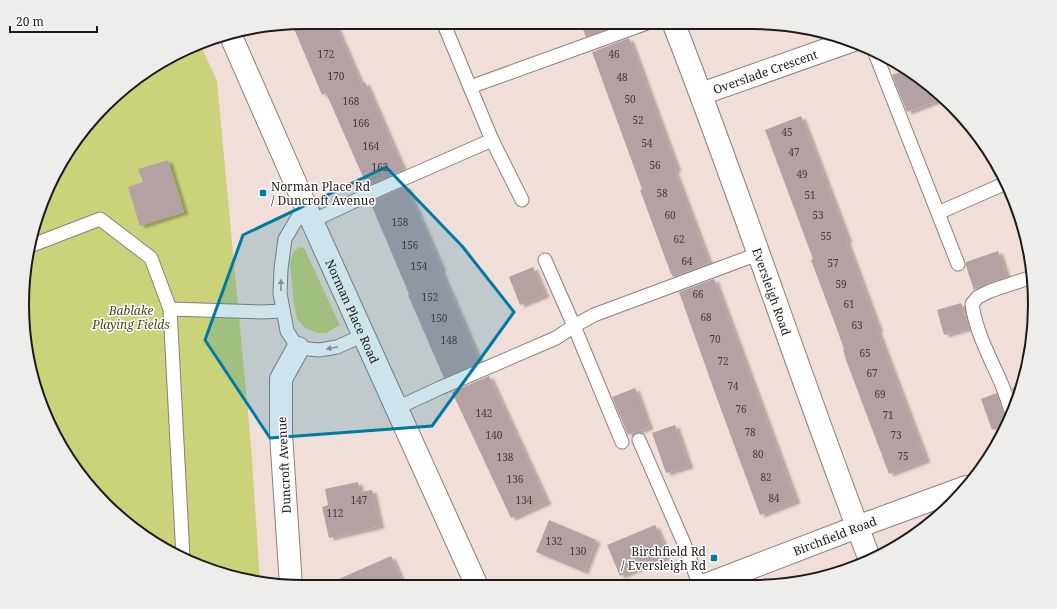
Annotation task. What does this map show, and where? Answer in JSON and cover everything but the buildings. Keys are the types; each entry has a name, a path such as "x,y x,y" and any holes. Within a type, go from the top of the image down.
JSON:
{"street":[{"name":"Eversleigh Road","path":"676,29 701,94 868,555"},
{"name":"Norman Place Road","path":"232,38 308,213 474,580"},
{"name":"Overslade Crescent","path":"701,94 842,44"},
{"name":"Duncroft Avenue","path":"291,579 281,434 282,379 298,348"},
{"name":"Birchfield Road","path":"719,580 955,491"}],"lane":[{"path":"446,29 492,140 522,200"},
{"path":"470,87 631,29"},
{"path":"877,59 958,264"},
{"path":"364,335 337,347 319,350 298,348 287,332 280,293 281,269 285,240 308,213 380,189 492,140"},
{"path":"938,212 1001,185"},
{"path":"36,244 100,219 151,258 170,309 183,552"},
{"path":"397,408 556,338 594,315 758,254"},
{"path":"545,260 622,442"},
{"path":"1009,405 1003,387 983,342 973,312 972,304 978,297 990,291 1027,279"},
{"path":"170,309 261,312 283,311"},
{"path":"639,440 683,541 698,580"}],"highlighted area":[{"path":"386,167 462,246 514,312 432,426 270,438 205,340 243,235"}],"green space":[{"name":"Bablake Playing Fields","path":"202,49 217,81 251,445 260,576 233,571 183,552 151,534 123,512 97,486 75,458 57,426 38,376 31,340 29,304 31,269 38,233 57,183 75,151 97,123 123,97 151,75 183,57"},
{"path":"300,247 304,248 340,325 326,333 317,333 305,328 297,319 290,265 294,251"}],"place":[{"name":"Norman Place Rd / Duncroft Avenue","path":"263,193"},
{"name":"Birchfield Rd / Eversleigh Rd","path":"714,558"}]}
